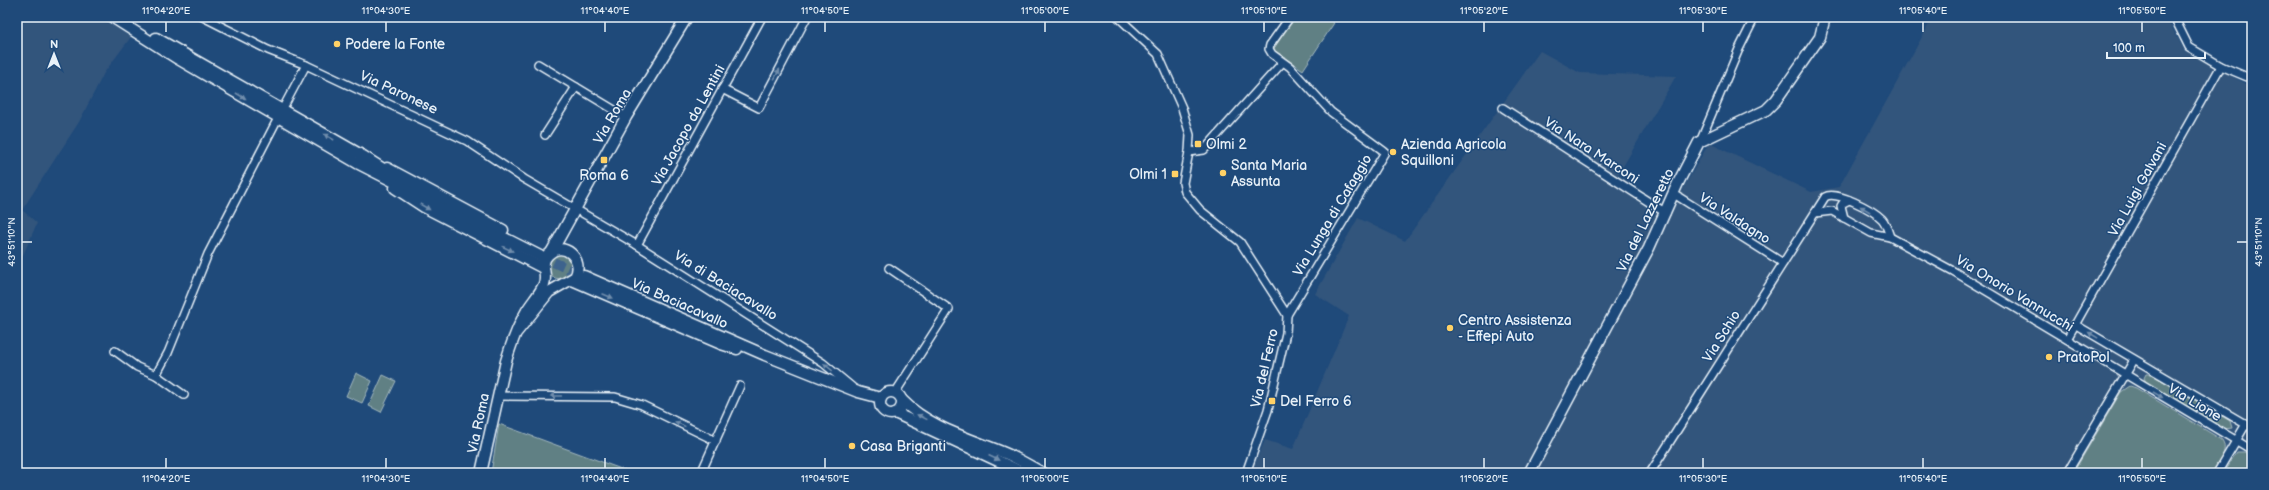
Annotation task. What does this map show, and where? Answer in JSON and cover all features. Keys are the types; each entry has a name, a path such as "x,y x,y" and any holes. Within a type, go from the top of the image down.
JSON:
{"main road":[{"path":"112,17 178,59 280,114"},
{"path":"123,17 140,29 280,114 360,160 428,198 540,256"},
{"name":"Via Roma","path":"481,473 506,361 516,333 526,312 544,284 545,259 551,252 563,231 626,117 687,17"},
{"path":"1700,142 1766,110 1776,100 1820,37 1825,17"},
{"name":"Via del Lazzeretto","path":"1529,473 1666,213 1678,183 1700,142"},
{"path":"360,160 500,229 551,252 567,250"},
{"path":"360,160 424,207 544,271 552,282 562,284"},
{"path":"563,231 562,241 567,250 576,258 578,265 577,273 572,280 721,344 764,355"},
{"path":"578,265 728,331 764,355"},
{"name":"Via Baciacavallo","path":"584,276 764,355"},
{"name":"Via Roma","path":"516,333 549,292 572,280"},
{"name":"Via di Baciacavallo","path":"764,355 858,392 881,398"},
{"path":"898,396 901,408 895,413 889,414 883,410 881,398 888,393 898,396 914,413 962,436 1009,455 1042,473"},
{"path":"895,413 1024,473"}],"street":[{"name":"Via Paronese","path":"203,17 268,50 306,65 467,141 524,179 575,207"},
{"name":"Via Jacopo da Lentini","path":"637,245 762,17"},
{"path":"722,89 759,108 807,17"},
{"name":"Via del Ferro","path":"1118,17 1158,54 1188,125 1189,152 1183,183 1185,192 1200,210 1240,242 1287,315 1286,332 1272,383 1268,410 1246,473"},
{"name":"Via Lunga di Cafaggio","path":"1287,315 1385,152 1331,112 1290,67 1282,63 1272,54 1269,48 1290,17"},
{"path":"1700,142 1739,49 1755,17"},
{"path":"2174,17 2189,47 2221,66 2252,79"},
{"path":"1189,152 1204,150 1282,63"},
{"path":"538,64 626,117"},
{"path":"156,375 168,353 208,254 306,65"},
{"name":"Via Luigi Galvani","path":"2067,339 2221,66"},
{"path":"545,135 576,87"},
{"name":"Via Nara Marconi","path":"1503,108 1666,213"},
{"name":"Via Valdagno","path":"1674,194 1782,263"},
{"path":"1815,213 1828,195 1840,195 1882,219 1890,237"},
{"path":"1844,218 1841,206 1843,202 1849,200"},
{"name":"Via di Baciacavallo","path":"575,207 823,363 858,392"},
{"name":"Via Onorio Vannucchi","path":"1815,213 1832,210 1874,234 1890,237 1953,271 2126,373"},
{"name":"Via Schio","path":"1650,473 1815,213"},
{"path":"889,268 949,309 898,396"},
{"name":"Via Onorio Vannucchi","path":"2076,325 2134,360"},
{"path":"115,351 137,367 156,375 184,395"},
{"path":"2067,473 2134,360"},
{"name":"Via Lione","path":"2134,360 2249,426"},
{"name":"Via Lione","path":"2126,373 2144,387 2252,450"},
{"path":"701,473 740,386"},
{"path":"498,396 615,397 642,405 716,441"},
{"path":"2217,473 2236,441 2249,426"}],"shaded area":[{"path":"17,17 99,17 131,37 104,73 79,122 22,210 37,223 17,269"},
{"path":"1933,17 2166,17 2185,51 2252,87 2252,473 1251,473 1265,440 1293,449 1349,316 1315,294 1358,218 1405,241 1540,51 1580,73 1676,76 1618,175 1671,210 1709,143 1811,192 1839,187"}],"green space":[{"path":"1294,17 1326,17 1334,23 1303,70 1273,50"},
{"path":"560,255 569,258 572,267 569,276 560,279 551,276 548,267 551,258"},
{"path":"356,373 372,381 362,403 346,396"},
{"path":"2146,374 2151,374 2230,421 2232,428 2225,429 2146,382 2144,378"},
{"path":"383,375 396,381 381,412 369,406"},
{"path":"2130,386 2136,388 2222,440 2224,444 2224,453 2213,473 2073,473 2121,392"},
{"path":"499,424 632,473 491,473"},
{"path":"2237,452 2244,452 2252,456 2252,473 2223,473"}],"tunnel":[{"path":"540,256 584,276"}],"place":[{"name":"Podere la Fonte","path":"337,44"},
{"name":"Olmi 2","path":"1198,144"},
{"name":"Azienda Agricola Squilloni","path":"1393,152"},
{"name":"Roma 6","path":"604,160"},
{"name":"Santa Maria Assunta","path":"1223,173"},
{"name":"Olmi 1","path":"1175,174"},
{"name":"Centro Assistenza - Effepi Auto","path":"1450,328"},
{"name":"PratoPol","path":"2049,357"},
{"name":"Del Ferro 6","path":"1272,401"},
{"name":"Casa Briganti","path":"852,446"}]}
